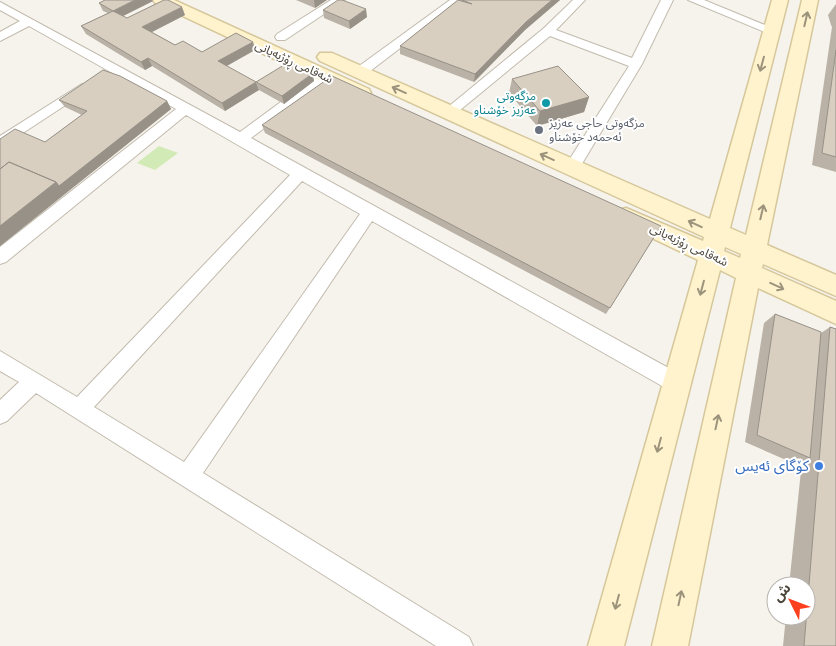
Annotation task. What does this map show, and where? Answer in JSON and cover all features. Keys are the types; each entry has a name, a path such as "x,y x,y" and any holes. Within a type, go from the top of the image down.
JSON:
{"street":[{"name":"شەقامی ڕۆژبەیانی","path":"161,0 205,8 280,36 572,168 714,245"},
{"path":"280,36 339,0"},
{"path":"360,72 457,0"},
{"path":"449,112 548,31 579,0"},
{"path":"572,168 636,64 667,0"},
{"path":"694,0 772,30"},
{"path":"606,646 780,0"},
{"path":"670,646 751,261 810,0"},
{"path":"0,5 676,383"},
{"name":"شەقامی ڕۆژبەیانی","path":"205,8 325,76 433,126"},
{"path":"0,37 29,21"},
{"path":"548,31 636,64"},
{"path":"0,143 112,67"},
{"path":"240,139 325,76"},
{"path":"0,257 186,108"},
{"path":"79,409 301,173"},
{"name":"شەقامی ڕۆژبەیانی","path":"612,210 714,245 751,261 836,286"},
{"path":"187,476 370,212"},
{"name":"شەقامی ڕۆژبەیانی","path":"751,261 836,313"},
{"path":"0,360 460,646"},
{"path":"0,414 34,381"}],"green space":[{"path":"159,146 178,153 155,170 137,163"}],"building":[{"path":"105,0 135,0 113,11 99,3"},
{"path":"164,0 168,0 182,7 142,27 175,45 183,41 202,52 236,33 253,42 218,61 256,82 222,103 148,58 141,62 81,26 113,11 127,18"},
{"path":"338,0 366,9 349,21 323,10"},
{"path":"458,0 472,4 462,0 552,0 526,22 475,74 400,46"},
{"path":"836,50 836,157 822,153"},
{"path":"289,62 313,73 282,96 256,82"},
{"path":"558,66 589,97 540,111 512,79"},
{"path":"103,70 120,76 167,101 59,186 56,182 9,162 0,169 0,139 15,129 45,142 87,111 59,100"},
{"path":"332,76 661,226 610,308 262,125"},
{"path":"9,162 56,182 0,226 0,169"},
{"path":"775,314 821,332 810,458 757,435"},
{"path":"830,327 836,329 836,646 804,646 806,626 816,626 816,576 810,576"}],"place":[{"name":"مزگەوتی عەزیز خۆشناو","path":"546,103"},
{"name":"مزگەوتی حاجی عەزیز ئەحمەد خۆشناو","path":"539,130"},
{"name":"کۆگای ئەیس","path":"819,466"}]}
